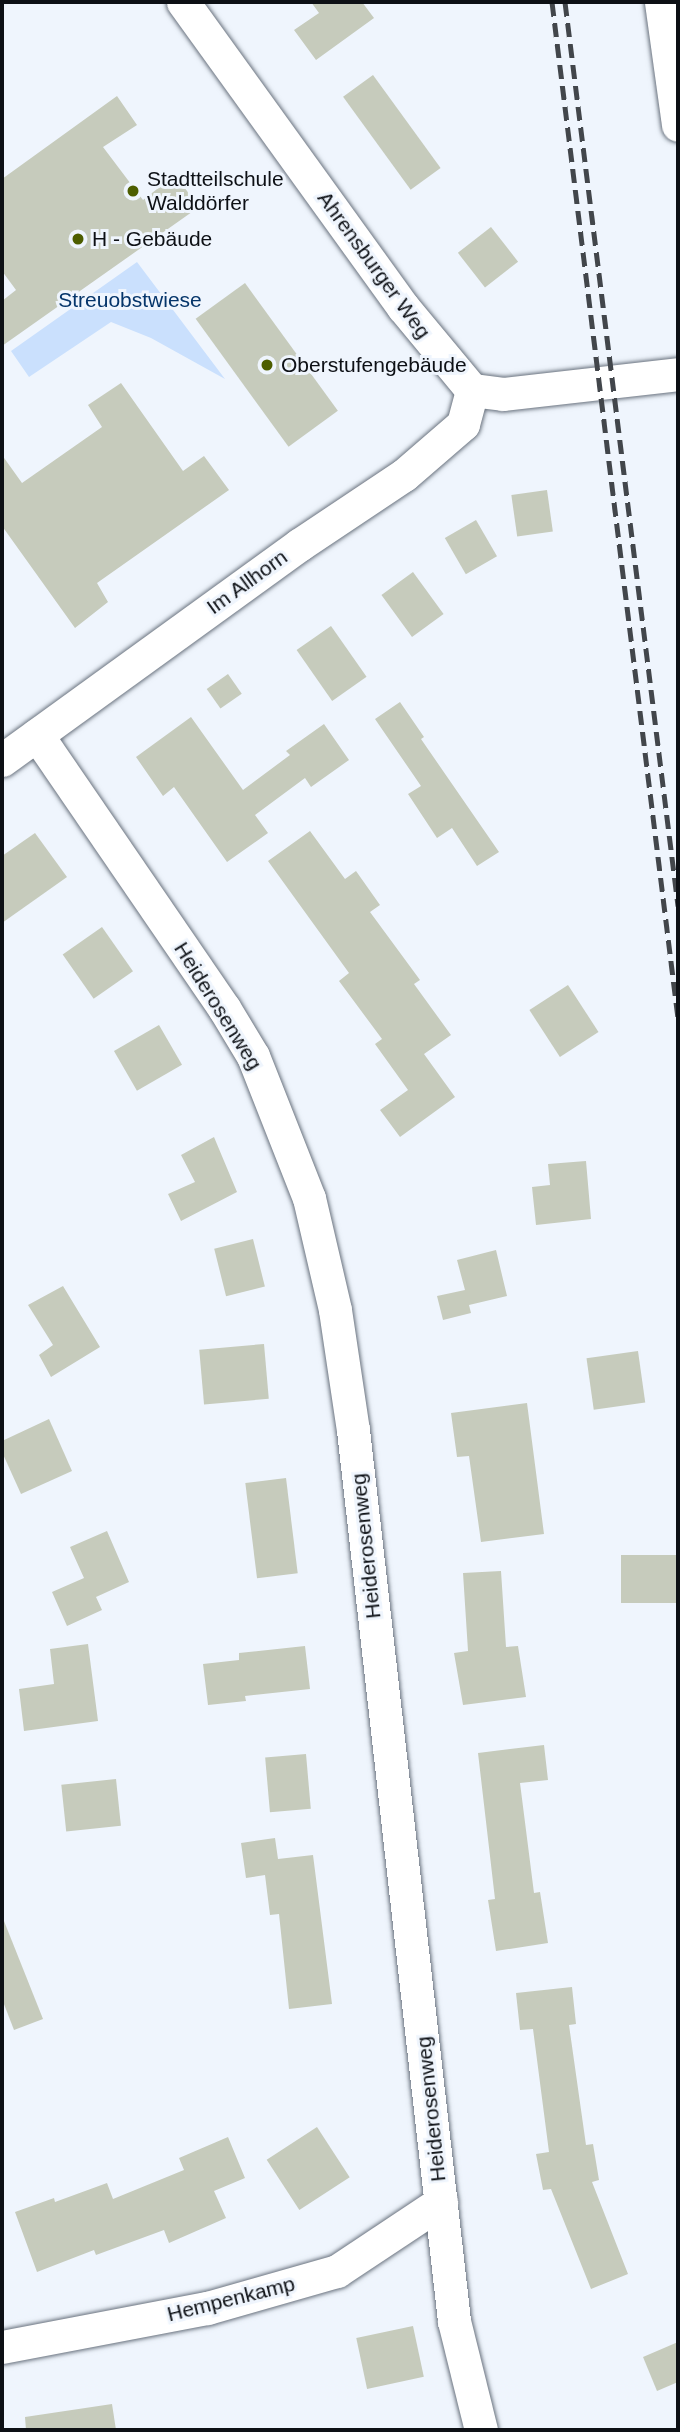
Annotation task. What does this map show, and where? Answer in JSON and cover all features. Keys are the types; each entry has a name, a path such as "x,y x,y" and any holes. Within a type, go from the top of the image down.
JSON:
{"street":[{"name":"Ahrensburger Weg","path":"183,2 403,307 472,390"},
{"path":"661,2 678,125"},
{"path":"472,390 503,394 678,374"},
{"name":"Im Allhorn","path":"2,760 299,545 404,475 463,424 472,390"},
{"name":"Heiderosenweg","path":"37,735 225,1008 253,1056 309,1198 335,1310 353,1430 454,2321 481,2430"},
{"name":"Hempenkamp","path":"2,2347 206,2308 337,2271 441,2202"}],"green space":[{"name":"Streuobstwiese","path":"137,262 225,379 151,338 111,322 29,377 11,351"}],"building":[{"path":"311,2 362,2 374,18 316,60 294,30 319,13"},
{"path":"373,75 441,168 411,190 343,97"},
{"name":"H - Gebäude","path":"117,96 137,125 103,147 143,200 175,175 199,207 2,346 2,301 16,290 2,271 2,179"},
{"path":"491,227 518,262 485,288 458,253"},
{"name":"Oberstufengebäude","path":"245,283 338,411 289,447 196,319"},
{"path":"121,383 183,471 204,456 229,490 97,583 108,602 75,628 2,526 2,455 22,483 102,427 88,405"},
{"path":"547,490 553,532 517,537 511,495"},
{"path":"476,520 497,556 466,574 445,538"},
{"path":"413,572 444,614 412,637 381,595"},
{"path":"331,626 367,677 332,701 297,650"},
{"path":"228,674 242,694 220,709 207,689"},
{"path":"400,702 424,737 421,739 499,852 477,866 452,828 437,838 408,794 421,786 375,719"},
{"path":"191,717 243,790 290,755 286,751 324,724 349,760 311,787 305,778 255,815 268,833 227,862 174,787 163,796 136,757"},
{"path":"310,831 345,879 356,871 380,905 370,912 420,980 414,984 451,1035 424,1054 455,1097 400,1137 380,1110 408,1090 375,1044 382,1039 339,981 349,973 268,861"},
{"path":"35,833 67,877 2,923 2,856"},
{"path":"102,927 133,971 94,999 63,955"},
{"path":"568,985 598,1032 560,1057 529,1010"},
{"path":"159,1025 182,1065 137,1091 114,1051"},
{"path":"214,1137 237,1192 181,1221 168,1194 195,1182 181,1155"},
{"path":"586,1161 591,1219 536,1225 532,1187 550,1185 548,1164"},
{"path":"253,1239 265,1287 226,1296 214,1249"},
{"path":"496,1250 507,1296 469,1305 471,1313 443,1320 437,1296 465,1290 457,1260"},
{"path":"63,1286 100,1347 51,1377 39,1355 53,1345 28,1305"},
{"path":"264,1344 269,1399 204,1404 199,1350"},
{"path":"638,1351 645,1402 594,1410 587,1358"},
{"path":"527,1403 544,1534 481,1542 469,1456 457,1457 451,1413"},
{"path":"49,1419 72,1471 21,1494 2,1452 2,1441"},
{"path":"286,1478 298,1573 257,1578 245,1483"},
{"path":"107,1531 129,1582 96,1597 102,1610 67,1626 52,1592 84,1578 70,1547"},
{"path":"621,1555 678,1555 678,1603 621,1603"},
{"path":"501,1571 506,1647 518,1646 526,1697 463,1705 454,1653 468,1651 463,1573"},
{"path":"88,1644 98,1721 24,1731 19,1689 54,1684 50,1649"},
{"path":"305,1646 310,1689 245,1696 246,1701 208,1705 203,1664 239,1660 239,1653"},
{"path":"544,1745 548,1780 520,1783 534,1893 540,1892 548,1943 496,1951 488,1900 495,1899 478,1753"},
{"path":"306,1754 311,1809 270,1812 265,1758"},
{"path":"116,1779 121,1826 66,1831 61,1785"},
{"path":"275,1838 278,1859 313,1855 332,2004 289,2009 279,1914 270,1915 265,1875 246,1878 241,1843"},
{"path":"2,1916 43,2019 14,2030 2,1999"},
{"path":"572,1987 576,2024 569,2025 586,2145 593,2144 599,2180 592,2182 628,2274 591,2289 551,2189 543,2190 536,2154 549,2152 533,2029 520,2030 516,1993"},
{"path":"317,2127 350,2177 299,2210 267,2160"},
{"path":"228,2137 245,2178 214,2191 226,2218 169,2243 164,2230 96,2255 94,2250 37,2272 15,2212 54,2198 55,2202 107,2183 113,2199 184,2170 179,2158"},
{"path":"413,2326 424,2377 367,2389 356,2338"},
{"path":"678,2342 678,2382 657,2391 643,2357"},
{"path":"112,2404 116,2430 26,2430 25,2417"}],"railway":[{"path":"552,2 678,1018"},
{"path":"565,2 678,906"}],"place":[{"name":"Stadtteilschule Walddörfer","path":"133,191"},
{"name":"H - Gebäude","path":"78,239"},
{"name":"Oberstufengebäude","path":"267,365"}]}
